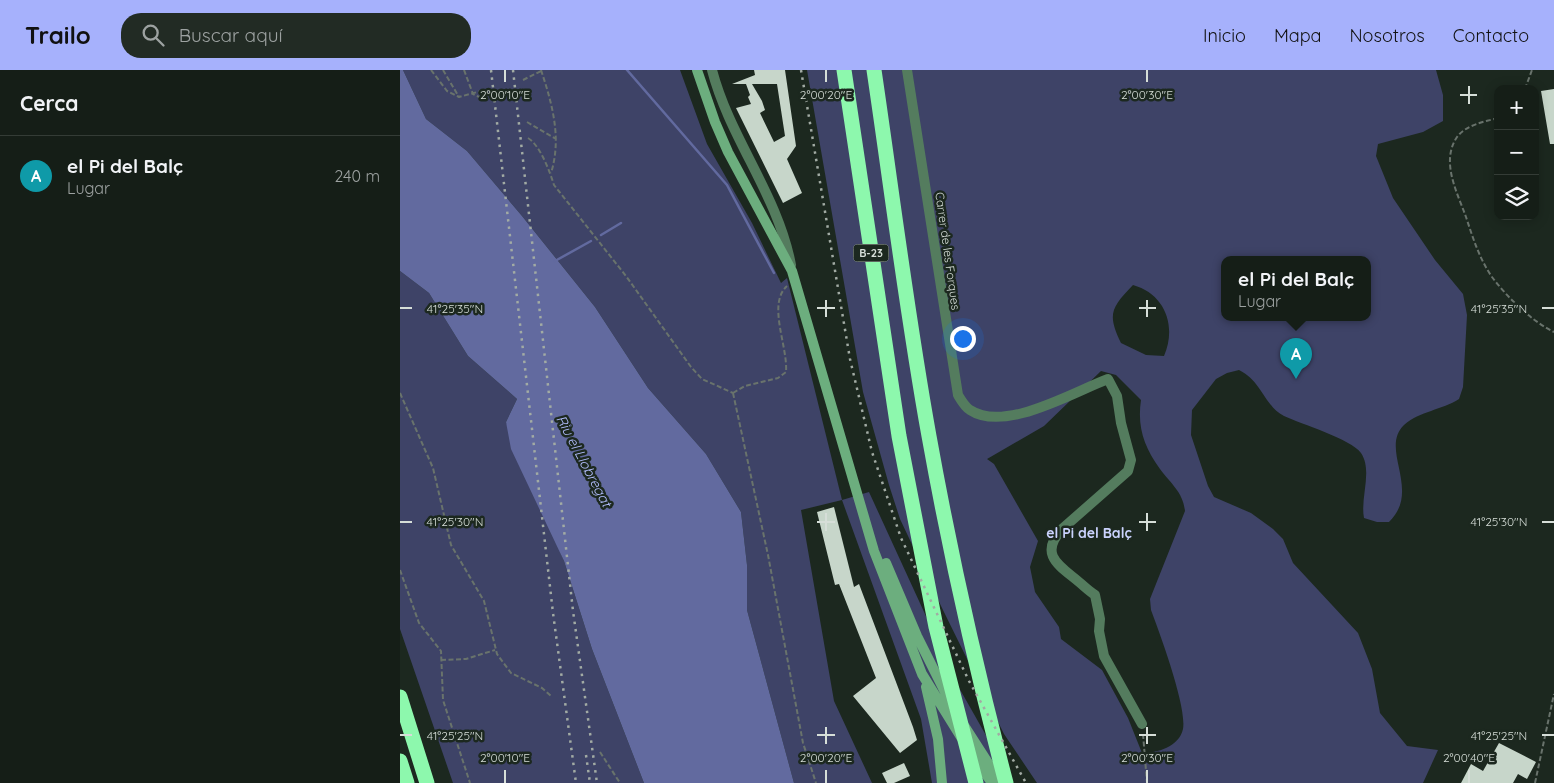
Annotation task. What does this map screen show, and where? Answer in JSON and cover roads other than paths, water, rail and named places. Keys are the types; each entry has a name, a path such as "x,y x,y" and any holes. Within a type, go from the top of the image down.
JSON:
{"highway":[{"name":"B-23","path":"844,70 898,436 936,627 976,783"},
{"name":"B-23","path":"874,70 929,435 951,552 987,710 1006,783"},
{"path":"400,697 427,783"},
{"path":"400,761 407,783"}],"main road":[{"path":"697,70 714,122 728,152 792,271 796,282 832,412 874,551 922,674 936,727 942,783"},
{"path":"867,524 936,677 958,717 1001,783"},
{"path":"922,674 986,778 992,783"}],"street":[{"path":"712,70 725,110 784,232 792,271"},
{"name":"Carrer de les Forques","path":"907,70 958,395 970,410 993,418 1019,414 1108,379 1117,396 1121,423 1131,460 1128,471 1062,529 1053,539 1052,549 1055,562 1063,572 1095,595 1104,656 1142,724"}],"water":[{"name":"Riu el Llobregat","path":"400,70 403,70 426,119 467,151 595,307 648,388 706,454 741,512 747,565 747,610 794,783 644,783 592,649 564,561 511,449 506,422 517,399 468,356 429,293 400,271"}],"waterway":[{"path":"627,70 727,185 774,273"},
{"path":"601,235 621,223"},
{"path":"555,261 591,241"}],"railway":[{"path":"491,70 553,613 576,783"},
{"path":"513,70 573,611 597,783"},
{"path":"801,70 850,359 872,452 901,538 969,681 1026,783"},
{"path":"586,755 590,783"}],"place":[{"name":"el Pi del Balç","path":"1296,379"}],"district":[{"name":"el Pi del Balç","path":"1089,533"}]}
